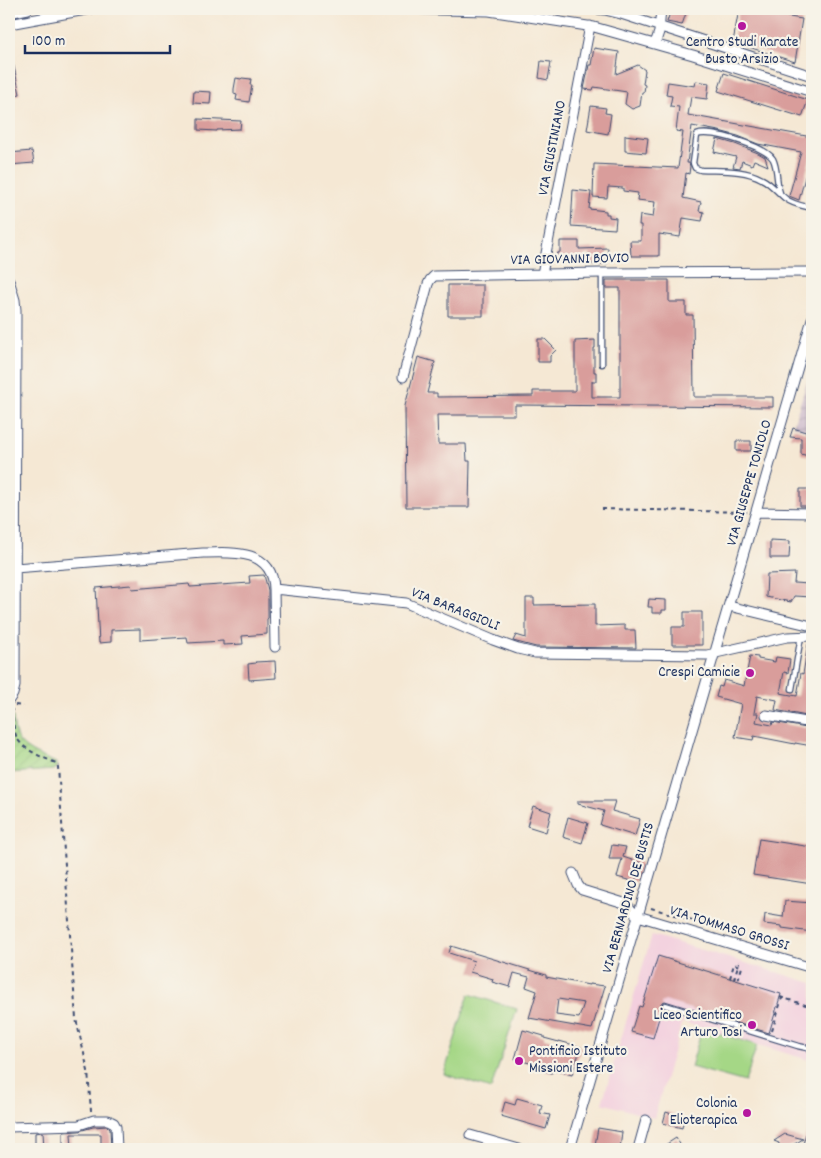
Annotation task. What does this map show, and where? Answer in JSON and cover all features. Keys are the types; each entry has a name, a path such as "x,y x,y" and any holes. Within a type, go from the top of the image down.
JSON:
{"street":[{"path":"9,12 24,9 25,21"},
{"path":"9,24 91,9"},
{"path":"395,9 529,13 608,30 812,92"},
{"path":"593,9 610,11 812,76"},
{"path":"656,44 661,9"},
{"name":"VIA GIUSTINIANO","path":"542,274 590,26"},
{"name":"VIA GIOVANNI BOVIO","path":"403,377 428,284 432,277 437,275 812,272"},
{"path":"9,280 16,306 12,351 15,686 13,694 9,699"},
{"name":"VIA GIUSEPPE TONIOLO","path":"714,654 812,319"},
{"path":"756,512 812,512"},
{"path":"15,568 203,553 235,553 252,557 265,564 273,577 275,647"},
{"name":"VIA BARAGGIOLI","path":"274,589 406,603 501,643 535,653 704,655 787,637 812,636"},
{"path":"729,606 812,626"},
{"name":"VIA BERNARDINO DE BUSTIS","path":"570,1149 714,654"},
{"path":"766,715 812,723"},
{"path":"573,873 582,890 624,903 638,916"},
{"name":"VIA TOMMASO GROSSI","path":"638,916 812,968"},
{"path":"638,1149 646,1120"},
{"path":"9,1127 79,1125 92,1121 110,1121 114,1123 117,1131 118,1149"},
{"path":"470,1135 519,1149"}],"lane":[{"path":"780,193 772,157 765,152 743,142 704,133 697,135 693,163 695,168 741,172 753,175 768,182 787,200 812,208"},
{"path":"602,273 602,364"},
{"path":"792,689 801,636"},
{"path":"664,1005 812,1049"}],"path":[{"path":"602,509 756,512"},
{"path":"9,699 12,705 14,729 18,740 30,751 56,763 58,767 76,1020 88,1071 92,1121"},
{"path":"734,979 739,962"},
{"path":"730,978 734,964 742,967 738,980"},
{"path":"770,1037 781,997 812,1007"}],"shaded area":[{"path":"812,366 812,431 793,426"},
{"name":"Liceo Scientifico Arturo Tosi","path":"652,935 812,983 812,1061 682,1022 654,1118 602,1103"}],"green space":[{"path":"9,717 13,717 14,729 22,745 56,763 58,767 54,770 9,773"},
{"path":"469,994 517,1009 491,1089 444,1074"},
{"path":"702,1028 757,1045 745,1082 691,1067"}],"building":[{"path":"671,9 686,13 682,25 667,22"},
{"path":"739,9 802,19 795,62 733,42"},
{"path":"594,48 619,52 616,74 638,65 645,70 643,84 645,85 640,106 632,109 625,104 627,92 594,87 593,90 584,89"},
{"path":"9,58 12,58 20,94 9,97"},
{"path":"541,61 551,62 548,80 539,78"},
{"path":"724,73 808,100 802,117 718,91"},
{"path":"236,78 251,79 250,85 252,85 249,102 236,100 237,95 234,94 234,89"},
{"path":"696,81 709,83 707,99 691,97 688,115 812,137 812,151 799,200 789,196 801,152 758,144 738,136 692,126 687,163 690,166 689,174 686,173 683,198 701,202 699,211 704,212 702,221 683,218 680,237 659,234 659,256 631,256 630,241 641,241 640,215 653,217 655,202 637,200 638,193 623,191 623,188 608,187 607,198 593,197 594,164 678,168 683,132 676,131 679,107 670,106 672,96 666,95 668,82 695,86"},
{"path":"194,91 211,92 210,104 193,103"},
{"path":"591,106 606,108 605,113 611,114 608,134 587,130"},
{"path":"198,119 241,121 240,129 198,130"},
{"path":"625,135 648,138 646,153 625,151"},
{"path":"717,139 758,153 765,157 768,166 754,160 752,165 742,161 740,168 733,167 736,157 714,152"},
{"path":"32,151 34,163 9,165 9,153"},
{"path":"573,190 591,192 589,209 606,211 609,217 616,218 615,229 571,226"},
{"path":"560,241 579,241 579,249 608,248 607,264 590,264 590,254 559,263 556,254 560,252"},
{"path":"606,280 669,280 669,302 686,302 686,315 693,315 694,397 773,397 773,407 515,405 515,415 437,415 438,444 466,444 467,461 470,461 469,507 406,507 405,406 418,357 435,362 427,393 437,393 437,397 533,396 533,391 575,391 575,341 595,340 594,372 596,372 596,381 592,381 592,397 620,397 620,288 606,288"},
{"path":"448,285 483,285 483,316 448,316"},
{"path":"538,339 545,339 556,350 550,356 550,362 538,362"},
{"path":"793,428 812,434 812,457 801,454 801,438 790,437"},
{"path":"736,441 751,441 751,451 736,451"},
{"path":"800,489 812,489 812,506 800,506"},
{"path":"770,540 790,541 789,558 770,558"},
{"path":"795,573 794,583 809,584 809,589 812,589 812,597 794,596 791,602 766,597 767,574"},
{"path":"264,575 268,590 267,634 242,636 243,644 223,645 223,641 188,643 187,637 140,640 140,629 111,630 111,642 99,643 96,588 131,585 132,589 189,584 190,587 250,583 249,576"},
{"path":"526,598 534,598 534,605 595,604 595,626 625,625 625,630 635,630 636,648 536,647 513,641 516,635 526,638"},
{"path":"649,599 666,600 666,610 662,610 662,613 652,613 652,607 648,607"},
{"path":"684,612 702,612 702,645 672,645 672,627 684,627"},
{"path":"808,644 812,644 812,717 775,710 777,700 757,696 754,713 758,713 756,722 772,725 773,722 812,729 812,746 754,736 753,740 735,737 741,704 716,697 719,686 722,687 724,680 744,686 750,656 775,662 776,657 790,659 788,673 784,672 780,693 797,696"},
{"path":"275,661 276,678 249,680 248,664"},
{"path":"578,801 615,801 612,811 640,819 635,836 600,825 604,811 578,804"},
{"path":"533,806 551,812 546,832 527,826"},
{"path":"568,817 588,823 582,843 563,837"},
{"path":"759,839 812,847 812,884 753,875"},
{"path":"612,845 626,847 623,857 641,863 635,882 617,877 622,859 609,859"},
{"path":"785,901 812,903 812,932 764,924 765,914 783,917"},
{"path":"451,946 546,975 546,977 605,986 592,1029 529,1018 537,991 526,987 529,977 514,973 510,987 492,982 493,979 470,972 474,961 449,953","holes":["558,999 584,1003 579,1018 556,1015"]},
{"path":"658,956 781,994 769,1033 665,1001 661,1003 662,1008 653,1038 631,1032 639,1006 642,1007"},
{"path":"523,1030 544,1036 544,1038 581,1047 572,1075 553,1070 552,1073 532,1067 533,1064 515,1059"},
{"path":"517,1098 542,1105 540,1113 550,1115 546,1129 501,1116 505,1102 515,1105"},
{"path":"666,1112 684,1118 682,1128 663,1123"},
{"path":"810,1120 812,1121 812,1147 803,1144"},
{"path":"107,1126 110,1129 111,1149 101,1149 101,1134 71,1134 72,1149 63,1149 63,1132"},
{"path":"598,1128 622,1132 620,1149 595,1145"},
{"path":"43,1132 44,1149 35,1149 35,1133"},
{"path":"785,1134 803,1139 786,1149 778,1149 779,1143 774,1141"},
{"path":"676,1138 683,1149 659,1149"}],"place":[{"name":"Centro Studi Karate Busto Arsizio","path":"742,26"},
{"name":"Crespi Camicie","path":"750,673"},
{"name":"Liceo Scientifico Arturo Tosi","path":"752,1025"},
{"name":"Pontificio Istituto Missioni Estere","path":"519,1061"},
{"name":"Colonia Elioterapica","path":"747,1113"}]}
